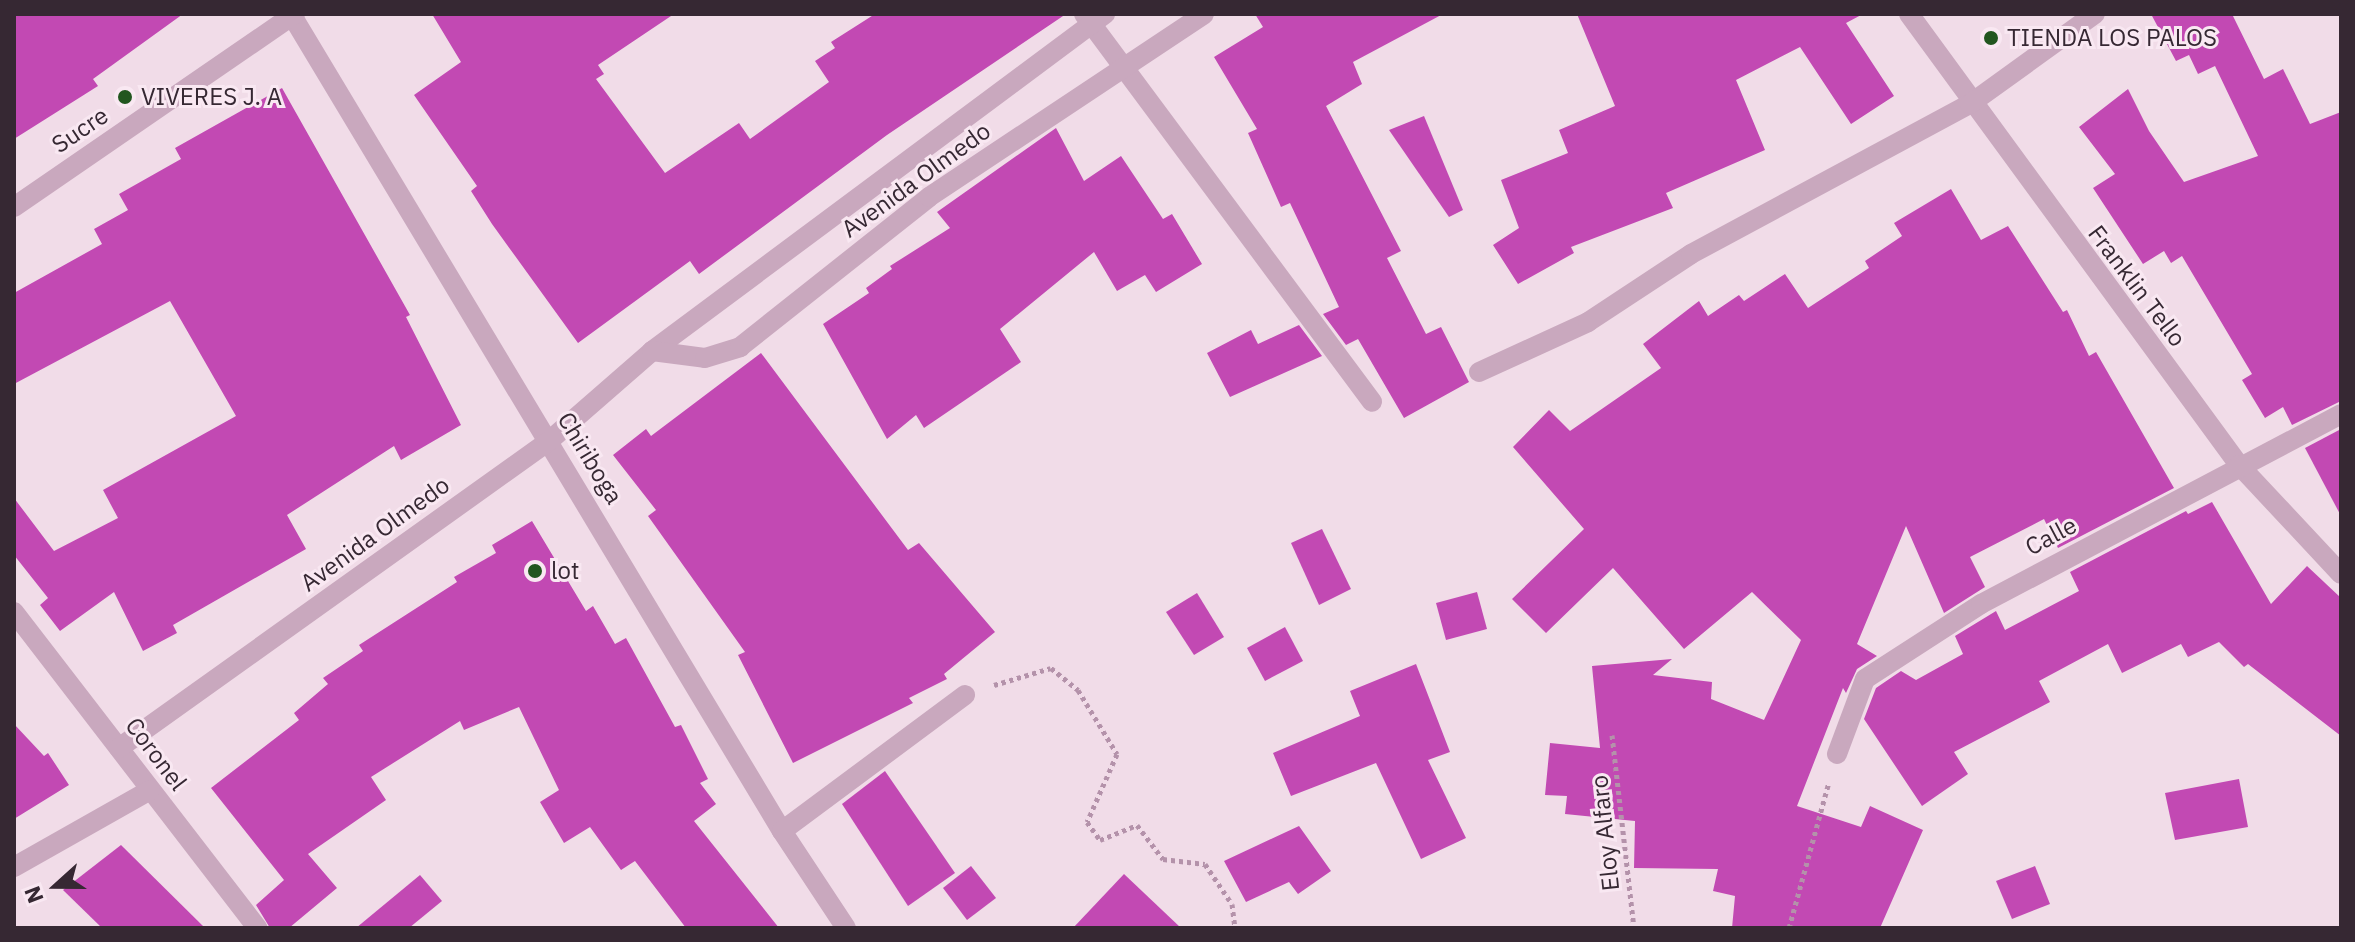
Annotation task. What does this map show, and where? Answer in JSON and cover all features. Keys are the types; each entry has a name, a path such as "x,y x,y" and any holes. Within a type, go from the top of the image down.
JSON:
{"street":[{"name":"Avenida Olmedo","path":"652,351 705,358 740,347 929,197 1204,14"},
{"name":"Franklin Tello","path":"1909,14 1970,104 2239,465 2341,574"},
{"path":"1479,372 1588,322 1691,254 1970,104 2095,14"},
{"name":"Sucre","path":"14,207 293,15"},
{"name":"Chiriboga","path":"293,15 782,831 846,928"},
{"name":"Avenida Olmedo","path":"119,748 549,441 652,351 1092,16"},
{"path":"1092,16 1123,69 1372,402"},
{"name":"Calle","path":"1837,754 1865,679 1981,604 2239,465 2341,414"},
{"name":"Coronel","path":"14,612 257,928"},
{"path":"782,831 965,695"},
{"path":"14,867 150,790"}],"path":[{"path":"965,695 1051,668 1078,690 1117,754 1087,822 1100,840 1137,825 1163,859 1205,864 1232,904 1235,928"},
{"name":"Eloy Alfaro","path":"1612,735 1634,928"},
{"path":"1789,928 1837,754"}],"building":[{"path":"14,14 183,14 93,79 98,86 14,139"},
{"path":"432,14 674,14 598,65 604,74 596,79 665,173 739,123 750,139 829,82 815,61 835,48 831,42 875,14 1066,14 887,135 699,274 690,261 578,343 492,224 471,191 477,186 414,95 461,62"},
{"path":"1255,14 1443,14 1353,62 1362,84 1326,106 1401,251 1387,258 1426,334 1441,327 1469,382 1404,418 1358,339 1346,345 1323,314 1339,307 1290,203 1281,207 1248,133 1257,129 1214,57 1263,27"},
{"path":"1577,14 1863,14 1846,23 1894,96 1851,124 1800,47 1736,80 1765,150 1666,193 1673,208 1571,247 1574,253 1518,284 1493,245 1519,228 1501,180 1568,153 1559,130 1615,106"},
{"path":"2151,14 2232,14 2264,79 2283,69 2310,124 2341,112 2341,401 2292,425 2283,407 2265,418 2242,380 2252,374 2182,256 2171,263 2164,251 2143,264 2093,188 2115,174 2079,127 2128,89 2149,131 2184,182 2258,156 2215,66 2198,74 2189,55 2176,61"},
{"path":"282,88 410,315 406,317 461,425 401,460 394,446 287,515 306,549 173,625 177,633 143,651 114,592 60,631 40,605 48,598 14,555 14,498 54,551 118,518 103,490 236,416 170,301 14,384 14,293 102,244 94,229 128,210 119,194 181,159 175,148"},
{"path":"1424,116 1463,210 1449,217 1389,130"},
{"path":"1056,128 1084,181 1121,156 1163,219 1172,214 1202,264 1156,292 1145,275 1117,291 1094,252 1000,329 1021,362 924,428 916,415 887,439 823,324 869,293 866,288 892,269 890,266 950,228 937,212"},
{"path":"1951,189 1981,240 2008,226 2063,312 2067,310 2089,356 2096,352 2174,488 2058,548 2044,519 1970,557 1985,587 1944,613 1906,526 1857,644 1877,656 1857,669 1846,693 1843,688 1797,806 1861,827 1870,806 1923,830 1880,928 1732,928 1735,896 1713,891 1718,869 1634,868 1635,821 1565,814 1567,796 1545,795 1550,743 1600,748 1592,666 1672,659 1653,675 1712,682 1711,699 1764,720 1801,640 1752,592 1684,649 1613,568 1546,633 1512,599 1584,529 1513,447 1549,410 1570,431 1661,368 1643,344 1699,301 1708,316 1739,295 1744,301 1785,274 1808,308 1869,268 1865,261 1902,236 1894,223"},
{"path":"1299,325 1322,356 1230,397 1207,353 1251,330 1258,344"},
{"path":"761,353 908,550 919,543 995,632 944,674 947,679 909,698 913,703 793,763 738,655 745,652 648,516 656,510 613,455 646,429 651,436"},
{"path":"2341,429 2341,516 2305,448"},
{"path":"2212,502 2271,604 2307,566 2341,598 2341,736 2248,664 2244,667 2219,642 2188,657 2181,644 2122,673 2108,644 2039,681 2050,702 1954,752 1968,774 1922,806 1864,719 1876,688 1901,671 1916,680 1963,654 1955,636 1996,611 2005,630 2079,591 2070,572 2186,511 2188,514"},
{"path":"532,521 586,611 593,606 615,644 626,638 675,727 681,725 708,779 700,783 716,804 694,821 779,928 686,928 635,861 621,870 590,827 564,843 540,802 559,790 519,707 464,730 460,721 371,777 386,800 308,854 337,888 289,928 270,928 256,905 284,880 211,788 299,720 294,713 328,684 323,678 363,651 359,645 457,582 454,577 496,553 492,545"},
{"path":"1322,529 1351,589 1319,605 1291,543"},
{"path":"1477,592 1487,629 1446,640 1436,603"},
{"path":"1197,593 1224,637 1194,655 1166,612"},
{"path":"1285,627 1303,661 1265,681 1247,648"},
{"path":"1416,664 1450,752 1428,760 1466,838 1421,859 1376,763 1291,796 1273,753 1360,716 1350,691"},
{"path":"14,724 44,756 48,753 69,785 14,819"},
{"path":"885,771 955,873 908,906 842,804"},
{"path":"2239,779 2248,827 2175,840 2165,793"},
{"path":"1299,826 1331,871 1298,894 1289,882 1246,902 1224,861"},
{"path":"121,845 205,928 102,928 63,890"},
{"path":"971,866 996,898 967,920 943,888"},
{"path":"2035,866 2050,904 2012,919 1996,881"},
{"path":"1124,874 1181,928 1073,928"},
{"path":"420,875 442,901 409,928 356,928"}],"place":[{"name":"TIENDA LOS PALOS","path":"1991,38"},
{"name":"VIVERES J. A","path":"125,97"},
{"name":"lot","path":"535,571"}]}
